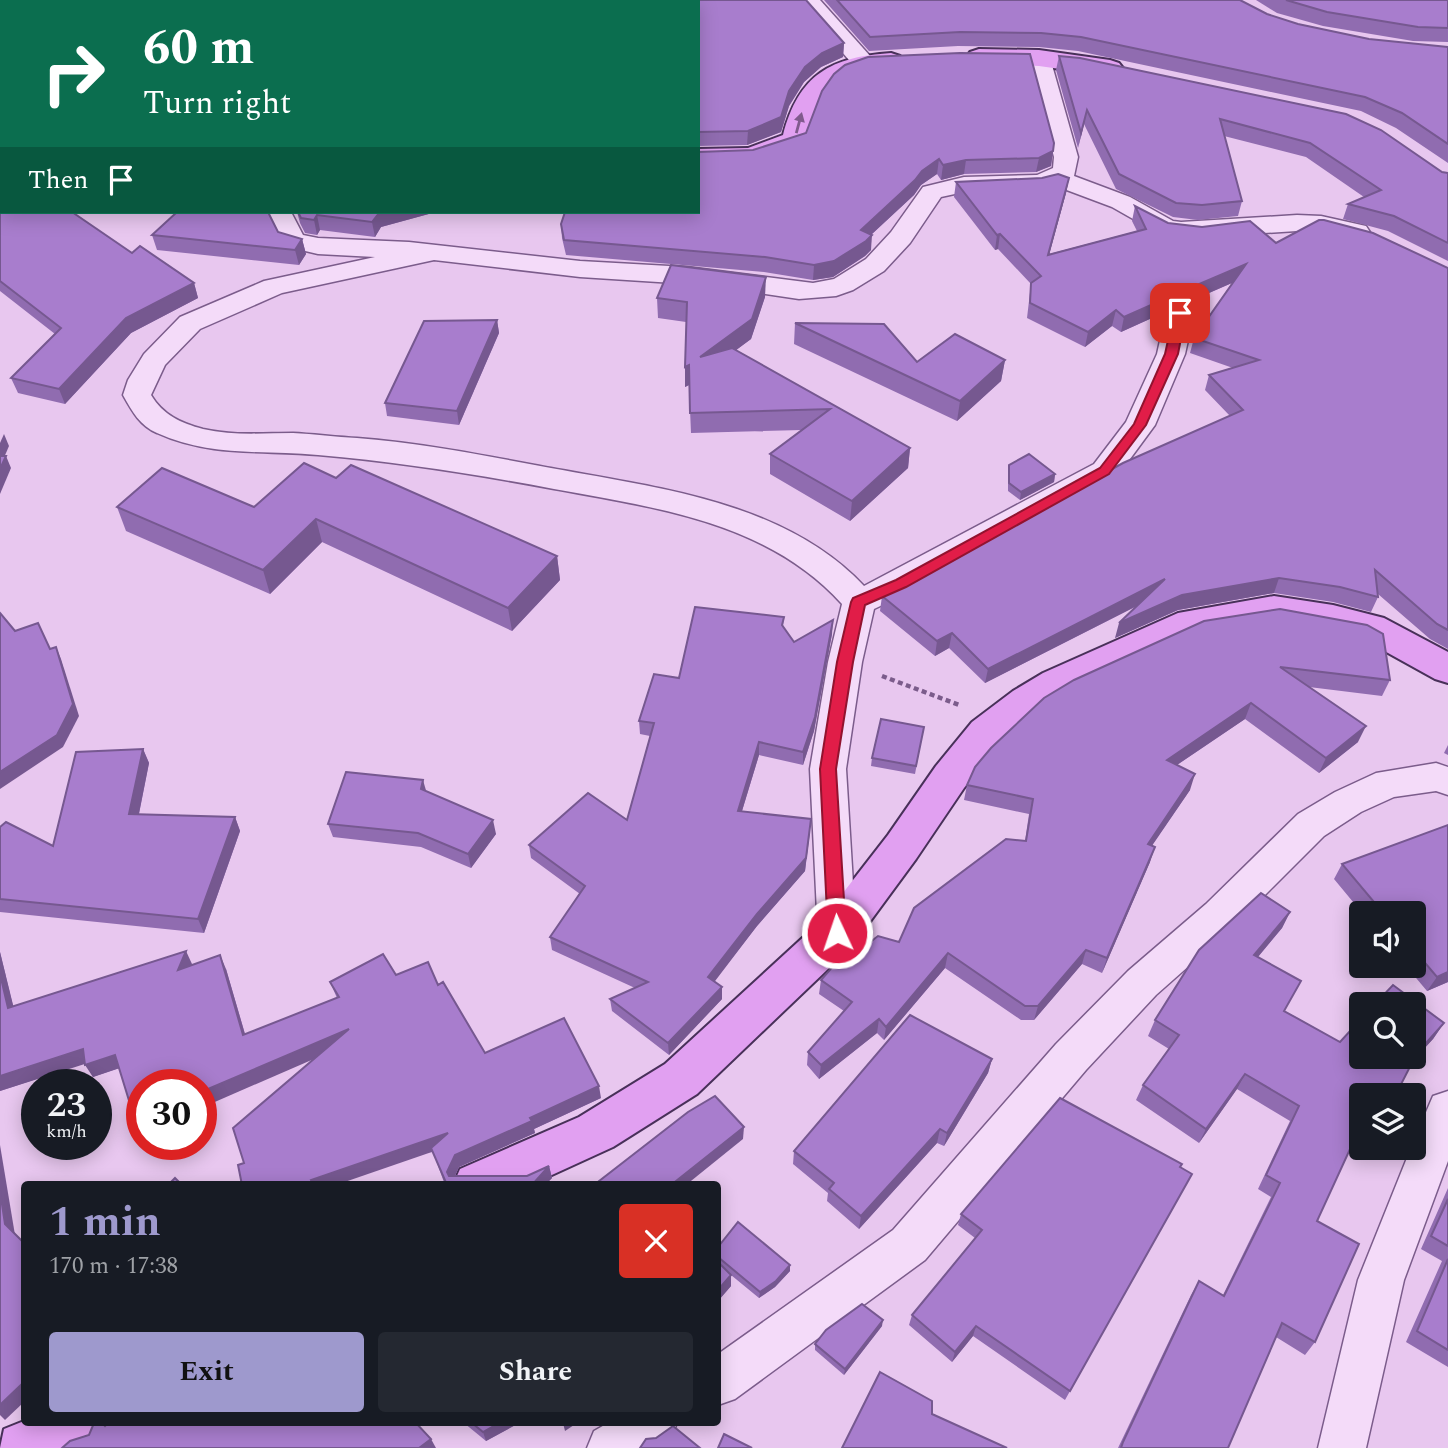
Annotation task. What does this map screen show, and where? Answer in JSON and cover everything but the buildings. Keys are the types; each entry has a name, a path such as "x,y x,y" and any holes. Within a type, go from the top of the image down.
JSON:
{"main road":[{"path":"958,57 1039,58 1140,74"},
{"path":"700,157 746,159 769,152 795,139 806,103 821,82 834,72 863,62 918,60"},
{"path":"486,1181 596,1132 681,1079 837,933 902,847 950,777 986,733 1056,683 1191,622 1274,609 1371,627 1448,669"},
{"path":"23,1448 37,1446 73,1426"}],"street":[{"path":"808,0 863,62"},
{"path":"279,214 293,240 301,244 431,253 563,268 705,277 801,291 824,291 862,275 879,262 911,225 932,192 939,188 1049,182 1065,171 1066,157 1039,58"},
{"path":"1058,178 1121,202 1165,227 1181,230 1321,224 1378,239"},
{"path":"431,253 274,287 190,323 154,360 136,395 149,417 186,433 231,443 297,443 443,457 645,494 762,531 825,565 844,581 859,602 845,662 828,769 837,933"},
{"path":"859,602 901,583 1105,471 1140,425 1171,354 1180,313"},
{"path":"721,1380 909,1245 1070,1056 1142,983 1220,915 1311,825 1348,802 1388,783 1436,777 1448,781"},
{"path":"1342,1448 1381,1280 1405,1213 1448,1110"},
{"path":"611,1448 648,1426"}],"path":[{"path":"845,662 1001,721"}],"route":[{"path":"837,933 828,769 845,662 859,602 901,583 1105,471 1140,425 1171,354 1180,313"}]}
